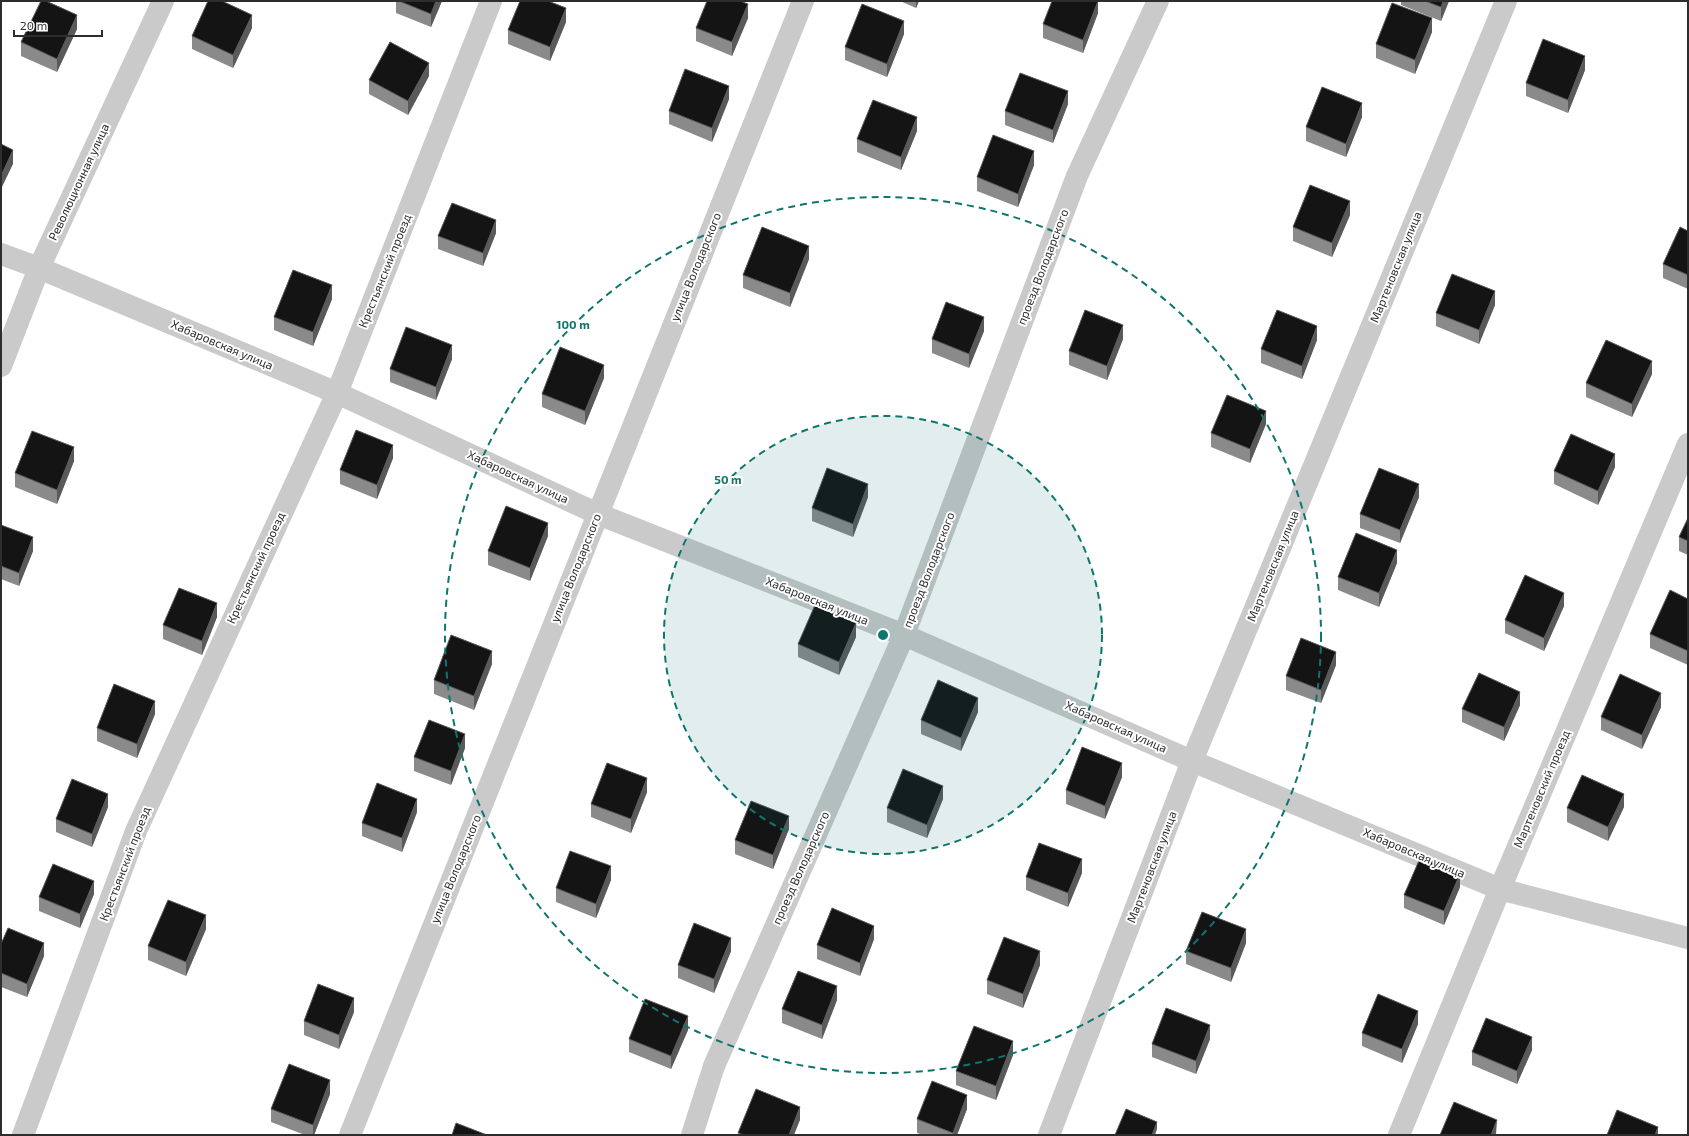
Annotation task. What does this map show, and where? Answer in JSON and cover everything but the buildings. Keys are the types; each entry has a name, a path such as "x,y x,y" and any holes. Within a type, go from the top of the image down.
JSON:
{"street":[{"name":"Революционная улица","path":"1,366 39,268 163,1"},
{"name":"Крестьянский проезд","path":"23,1135 136,831 336,393 491,1"},
{"name":"улица Володарского","path":"350,1135 802,1"},
{"name":"проезд Володарского","path":"692,1135 714,1066 904,635 1077,176 1158,1"},
{"name":"Мартеновская улица","path":"1049,1135 1192,761 1506,1"},
{"name":"Хабаровская улица","path":"1,254 39,268 336,393 598,514 904,635 1192,761 1500,889 1688,938"},
{"name":"Мартеновский проезд","path":"1399,1135 1500,889 1688,444"}]}
